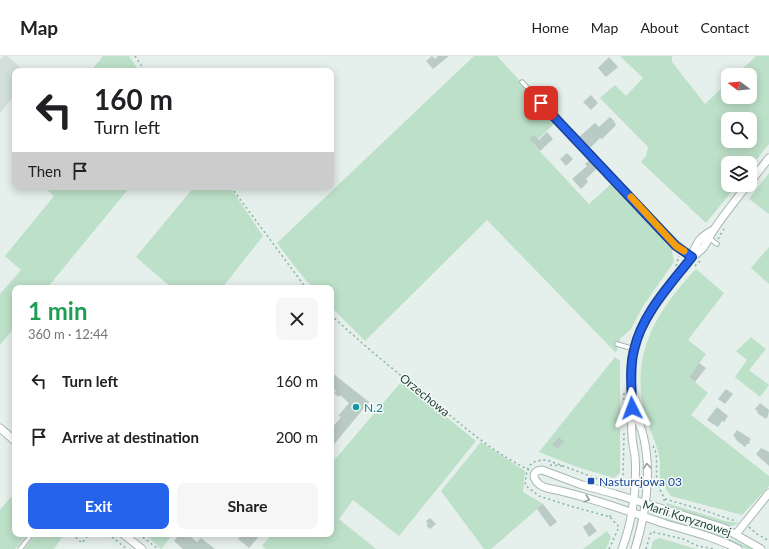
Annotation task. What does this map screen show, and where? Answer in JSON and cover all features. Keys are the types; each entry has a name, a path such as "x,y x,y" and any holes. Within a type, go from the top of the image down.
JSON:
{"street":[{"path":"757,173 769,158"},
{"path":"622,549 634,500 635,455 632,436 631,374 634,349 640,331 657,302 692,257 698,254 712,240 713,230 742,192"},
{"path":"676,246 692,257"},
{"path":"632,408 640,425 645,442 648,476 644,516 635,549"},
{"path":"0,428 12,438"},
{"path":"634,500 582,485 542,470 538,470 535,473 534,478 540,486 644,516"},
{"path":"736,534 769,493"},
{"name":"Marii Koryznowej","path":"634,500 662,510 707,522 736,534 761,549"},
{"name":"Marii Koryznowej","path":"644,516 702,534 728,547 738,549"},
{"path":"127,537 142,549"}],"lane":[{"path":"522,82 676,246"},
{"path":"617,344 634,349"},
{"path":"20,549 30,537"}],"path":[{"path":"135,56 143,68"},
{"path":"234,190 304,285"},
{"path":"712,240 727,224"},
{"path":"691,270 703,258"},
{"name":"Orzechowa","path":"334,318 377,356 481,440 524,468"},
{"path":"651,443 656,451 657,484 665,499 662,510"},
{"path":"548,460 617,486"},
{"path":"539,496 610,517 619,527 609,549"},
{"path":"665,499 744,523 757,534 769,541"},
{"path":"646,549 649,536 651,532 653,532 683,539 698,546 714,549"},
{"path":"75,537 82,543 87,537"},
{"path":"112,537 127,549"},
{"path":"143,537 158,549"}],"shaded area":[{"path":"3,56 7,56 21,68 12,68 12,99 0,113 0,60"}],"green space":[{"path":"103,56 129,56 137,68 93,68"},
{"path":"474,56 497,56 543,106 542,108 555,123 533,144 589,204 613,182 675,247 672,251 674,262 643,306 631,329 620,339 616,353 487,220 365,341 334,310 334,285 310,285 277,243"},
{"path":"620,56 672,56 672,62 705,104 721,89 721,104 757,104 757,68 743,68 756,56 769,56 769,144 757,159 757,156 721,156 721,192 731,192 706,223 641,162 646,156 648,147 600,98 615,85 626,96 643,78"},
{"path":"769,173 769,214 749,199 754,192 757,192 757,189"},
{"path":"47,190 128,190 49,285 12,285 12,331 0,345 0,294 21,270 5,256 54,196"},
{"path":"192,190 232,190 263,236 224,285 169,285 136,257"},
{"path":"769,247 769,284 751,268"},
{"path":"696,269 724,293 688,340 706,354 689,377 708,393 691,415 769,476 769,486 742,515 671,496 660,478 660,461 658,451 644,413 641,391 641,371 644,352 650,334 669,301"},
{"path":"751,337 766,349 749,370 769,385 760,397 735,377 747,360 736,351"},
{"path":"615,357 620,361 620,473 614,478 577,467 539,452"},
{"path":"402,381 476,441 399,536 353,500 339,519 376,549 266,549 262,546 270,537 334,537 334,460"},
{"path":"481,442 525,471 523,492 543,504 491,549 484,549 441,491"},
{"path":"11,497 12,537 25,537 15,549 0,549 0,510"},
{"path":"667,503 725,521 739,523 732,526 726,525 666,505"},
{"path":"665,518 724,536 752,549 747,549 715,535 665,520"},
{"path":"607,531 611,537 606,549 583,549"},
{"path":"34,537 62,537 54,549 24,549"},
{"path":"148,537 171,537 161,549"},
{"path":"660,538 696,549 651,549 653,541"}],"building":[{"path":"432,56 435,59 438,56 449,56 433,69 426,61"},
{"path":"609,57 618,67 606,77 598,68"},
{"path":"591,95 598,103 591,110 583,102"},
{"path":"610,117 616,125 602,139 600,138 590,148 579,137 595,123 599,127"},
{"path":"547,132 553,139 540,151 529,139 534,135 539,140"},
{"path":"567,153 573,159 566,166 560,159"},
{"path":"589,160 598,167 586,179 588,182 581,189 572,179 587,166 585,164"},
{"path":"699,363 706,368 695,382 689,377"},
{"name":"N.2","path":"334,374 369,402 334,444 334,425 341,417 338,416 349,403 340,395 339,397 334,393 336,391 334,389"},
{"path":"726,389 733,394 725,404 718,399"},
{"path":"760,403 769,410 766,419 757,413 758,412 755,409"},
{"path":"717,407 728,416 718,427 707,420"},
{"path":"737,430 751,439 749,442 750,444 747,444 745,447 735,439 736,438 733,436"},
{"path":"559,437 564,442 557,449 552,444"},
{"path":"761,448 769,452 769,466 756,454"},
{"path":"543,504 557,522 550,527 537,509"},
{"path":"430,518 436,524 430,529 426,525 428,524 426,521"},
{"path":"590,522 597,531 589,537 583,527"},
{"path":"177,537 191,537 197,542 201,538 215,549 183,549 174,541"},
{"path":"240,537 258,537 249,548 238,539"}],"slow traffic":[{"path":"631,197 676,246 684,251"}],"place":[{"name":"N.2","path":"356,407"},
{"name":"Nasturcjowa 03","path":"591,481"}],"route":[{"path":"541,103 676,246 692,257 657,302 644,323 636,340 632,356 632,408"}]}
